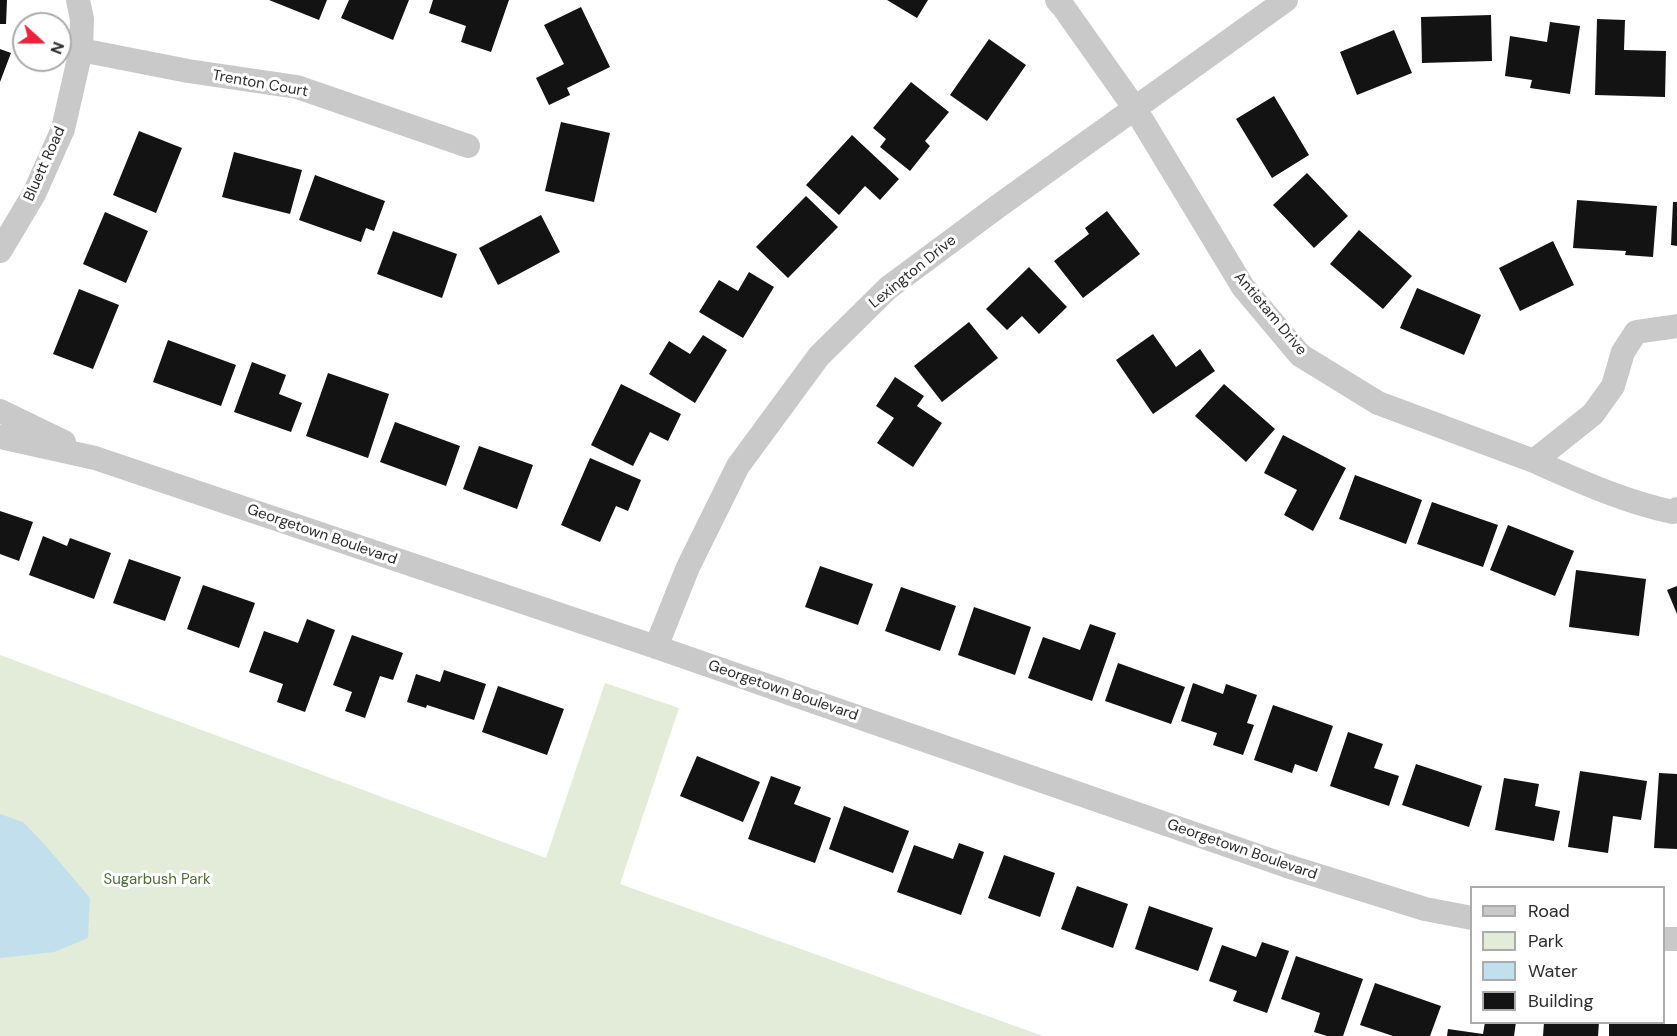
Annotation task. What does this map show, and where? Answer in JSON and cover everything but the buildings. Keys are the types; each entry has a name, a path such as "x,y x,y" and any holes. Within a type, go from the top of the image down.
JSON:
{"street":[{"name":"Bluett Road","path":"0,251 34,194 63,129 81,50 82,19 78,0"},
{"name":"Antietam Drive","path":"1057,0 1134,107 1243,287 1300,355 1378,403 1534,461 1585,484 1650,507 1673,512 1677,509"},
{"name":"Lexington Drive","path":"656,647 688,567 738,466 819,356 888,288 1134,107 1286,0"},
{"name":"Trenton Court","path":"81,50 188,71 297,87 468,146"},
{"path":"1534,461 1593,414 1612,386 1623,352 1636,332 1677,326"},
{"name":"Georgetown Boulevard","path":"0,411 95,458"},
{"name":"Georgetown Boulevard","path":"0,437 95,458 656,647 1287,866 1425,909 1470,918"}],"green space":[{"name":"Sugarbush Park","path":"0,655 546,858 605,683 679,708 620,884 1043,1036 0,1036"}],"water":[{"path":"0,814 23,822 90,898 88,938 54,952 0,958"}]}
